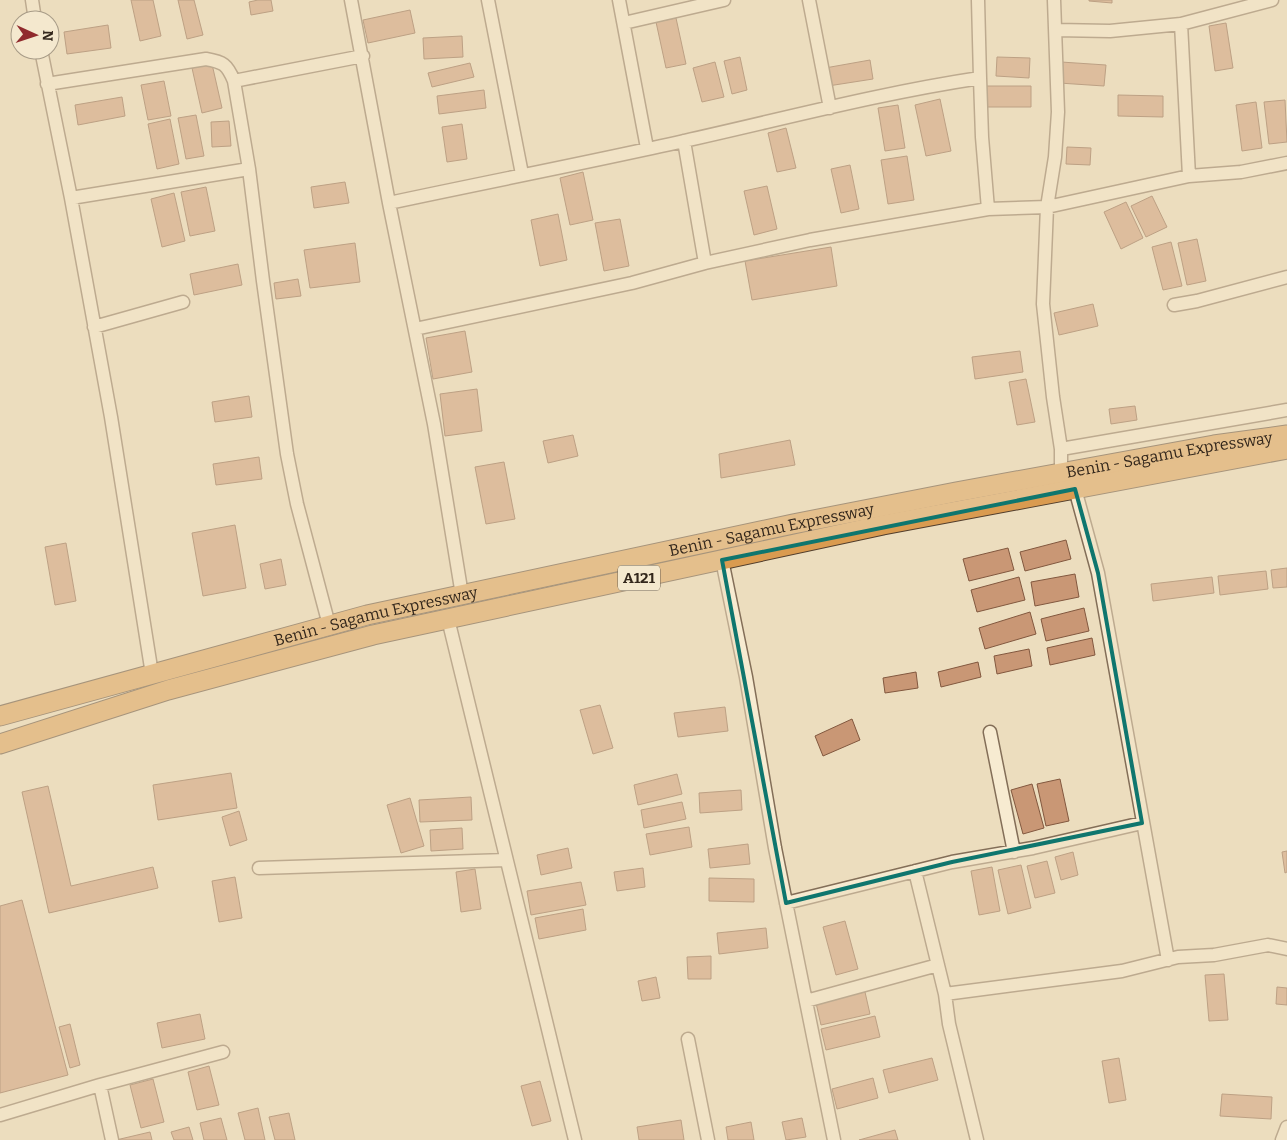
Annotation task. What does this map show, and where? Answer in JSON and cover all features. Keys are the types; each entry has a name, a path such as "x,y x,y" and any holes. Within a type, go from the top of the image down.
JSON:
{"highway":[{"name":"Benin - Sagamu Expressway","path":"0,716 367,615 793,524 956,492 1214,445 1287,435"},
{"name":"A121","path":"0,744 168,690 373,635 883,525 1287,449"}],"street":[{"path":"351,0 389,203 434,424 462,595"},
{"path":"488,0 522,174"},
{"path":"619,0 647,148"},
{"path":"624,23 724,0"},
{"path":"809,0 830,108"},
{"path":"978,0 982,138 988,209"},
{"path":"1054,0 1058,112 1056,157 1047,207 1043,304 1050,380 1061,449 1062,473"},
{"path":"1056,30 1110,32 1181,24 1272,0"},
{"path":"1181,24 1190,176"},
{"path":"234,81 363,56"},
{"path":"43,60 71,198 111,417 152,674"},
{"path":"47,84 206,60 220,62 229,69 234,81 249,169 287,454 297,504 329,625"},
{"path":"389,203 522,174 584,164 647,148 684,142 783,117 935,85 980,78"},
{"path":"684,142 705,263"},
{"path":"414,329 632,283 705,263 810,240 988,209 1047,207 1190,176 1241,172 1287,163"},
{"path":"71,198 249,169"},
{"path":"1174,306 1287,277"},
{"path":"94,327 183,302"},
{"path":"1061,449 1287,410"},
{"path":"1075,489 1098,573 1168,960"},
{"path":"722,560 746,677 775,848 834,1140"},
{"path":"448,619 575,1140"},
{"path":"990,732 1014,852"},
{"path":"786,903 952,862 1014,852 1142,823"},
{"path":"259,868 506,860"},
{"path":"916,871 945,994 949,1024 976,1140"},
{"path":"945,994 1122,971 1178,957 1214,955 1268,945 1287,949"},
{"path":"806,1001 938,965"},
{"path":"688,1039 708,1140"},
{"path":"0,1115 223,1052"},
{"path":"100,1086 112,1140"},
{"path":"1282,1140 1287,1127"}],"highlighted area":[{"path":"1075,489 1098,573 1142,823 952,862 786,903 722,560"}],"building":[{"path":"131,0 153,0 161,36 140,41"},
{"path":"178,0 194,0 203,35 187,39"},
{"path":"271,0 273,11 251,15 249,2"},
{"path":"1112,0 1112,3 1089,1"},
{"path":"410,10 415,33 368,43 363,20"},
{"path":"676,18 686,64 666,68 656,22"},
{"path":"1226,23 1233,68 1215,71 1209,26"},
{"path":"108,25 111,48 67,54 64,32"},
{"path":"462,36 463,57 424,59 423,38"},
{"path":"740,57 747,90 732,94 724,61"},
{"path":"997,57 1030,58 1029,78 996,76"},
{"path":"870,60 873,79 828,86 825,68"},
{"path":"715,62 724,97 702,102 693,68"},
{"path":"1061,62 1106,65 1104,86 1059,83"},
{"path":"470,63 474,77 432,87 428,73"},
{"path":"212,64 222,108 202,113 192,68"},
{"path":"164,81 171,116 148,120 141,85"},
{"path":"985,86 1031,86 1031,107 984,107"},
{"path":"484,90 486,108 439,114 437,96"},
{"path":"1118,95 1163,96 1163,117 1118,116"},
{"path":"122,97 125,116 78,125 75,105"},
{"path":"940,99 951,151 926,156 915,105"},
{"path":"1285,100 1287,142 1269,144 1264,102"},
{"path":"1256,102 1262,148 1242,151 1236,105"},
{"path":"898,105 905,148 885,151 878,108"},
{"path":"196,115 204,156 186,159 178,118"},
{"path":"170,119 179,164 157,169 148,124"},
{"path":"229,121 231,146 212,147 211,122"},
{"path":"462,124 467,159 447,162 442,127"},
{"path":"786,128 796,168 777,172 768,133"},
{"path":"1067,147 1091,148 1090,165 1066,164"},
{"path":"907,156 914,200 888,204 881,160"},
{"path":"850,165 859,209 841,213 831,169"},
{"path":"583,172 593,220 570,225 560,178"},
{"path":"345,182 349,203 314,208 311,187"},
{"path":"767,186 777,229 754,235 744,191"},
{"path":"206,187 215,231 190,236 181,192"},
{"path":"174,193 185,241 162,247 151,199"},
{"path":"1152,196 1167,227 1146,237 1131,206"},
{"path":"1126,202 1143,238 1121,249 1104,212"},
{"path":"558,214 567,260 540,266 531,220"},
{"path":"620,219 629,266 604,271 595,223"},
{"path":"1197,239 1206,281 1187,285 1178,243"},
{"path":"1171,242 1182,286 1163,290 1152,247"},
{"path":"355,243 360,282 310,288 304,250"},
{"path":"831,247 837,286 752,300 745,261"},
{"path":"238,264 242,285 194,295 190,274"},
{"path":"298,279 301,296 276,299 274,283"},
{"path":"1093,304 1098,326 1059,335 1054,313"},
{"path":"465,331 472,372 433,379 426,338"},
{"path":"1020,351 1023,372 975,379 972,357"},
{"path":"1026,379 1035,422 1017,425 1009,382"},
{"path":"477,389 482,431 445,436 440,394"},
{"path":"249,396 252,417 215,422 212,402"},
{"path":"1135,406 1137,420 1111,424 1109,409"},
{"path":"573,435 578,456 548,463 543,441"},
{"path":"790,440 795,465 721,478 719,454"},
{"path":"259,457 262,479 216,485 213,464"},
{"path":"504,462 515,519 486,524 475,467"},
{"path":"235,525 246,588 203,596 192,533"},
{"path":"1066,540 1071,559 1025,571 1020,552"},
{"path":"66,543 76,601 55,605 45,547"},
{"path":"1008,548 1014,570 969,581 963,559"},
{"path":"281,559 286,585 265,589 260,564"},
{"path":"1287,568 1287,587 1273,588 1271,570"},
{"path":"1266,571 1268,589 1220,595 1218,576"},
{"path":"1075,574 1079,597 1035,606 1031,582"},
{"path":"1019,577 1025,600 977,612 971,590"},
{"path":"1212,577 1214,593 1153,601 1151,584"},
{"path":"1084,608 1089,631 1046,641 1041,619"},
{"path":"1030,612 1036,634 985,649 979,628"},
{"path":"1092,638 1095,655 1050,665 1047,648"},
{"path":"1029,649 1032,666 997,674 994,656"},
{"path":"978,662 981,677 941,687 938,672"},
{"path":"916,672 918,688 885,693 883,678"},
{"path":"600,705 613,748 593,754 580,710"},
{"path":"725,707 728,731 678,737 674,713"},
{"path":"852,719 860,740 823,756 815,736"},
{"path":"231,773 237,808 158,820 153,785"},
{"path":"677,774 682,794 638,805 634,785"},
{"path":"1060,779 1069,821 1046,826 1037,784"},
{"path":"1032,784 1044,828 1023,834 1011,790"},
{"path":"48,786 71,886 153,867 158,888 49,913 22,792"},
{"path":"741,790 742,810 700,813 699,793"},
{"path":"471,797 472,820 420,822 419,800"},
{"path":"410,798 424,846 401,853 387,805"},
{"path":"682,802 686,819 644,828 641,810"},
{"path":"239,811 247,840 230,846 222,817"},
{"path":"689,827 692,847 650,855 646,834"},
{"path":"462,828 463,849 431,851 430,830"},
{"path":"748,844 750,864 710,868 708,849"},
{"path":"568,848 572,868 541,875 537,855"},
{"path":"1287,851 1287,872 1285,873 1282,852"},
{"path":"1073,852 1078,875 1061,880 1055,857"},
{"path":"1047,861 1055,893 1035,898 1027,866"},
{"path":"1021,865 1031,908 1008,914 998,870"},
{"path":"992,867 1000,911 979,915 971,871"},
{"path":"643,868 645,887 617,891 614,872"},
{"path":"475,869 481,909 461,912 456,872"},
{"path":"235,877 242,918 219,922 212,881"},
{"path":"709,878 754,879 754,902 709,901"},
{"path":"581,882 586,905 531,915 527,891"},
{"path":"22,900 68,1075 0,1093 0,906"},
{"path":"583,909 586,930 539,939 535,918"},
{"path":"845,921 858,969 836,975 823,927"},
{"path":"766,928 768,948 719,954 717,933"},
{"path":"711,956 711,979 688,979 687,957"},
{"path":"1224,974 1228,1020 1209,1021 1205,975"},
{"path":"656,977 660,998 642,1001 638,981"},
{"path":"1277,987 1287,988 1287,1005 1276,1004"},
{"path":"865,992 870,1014 821,1025 816,1003"},
{"path":"200,1014 205,1039 162,1048 157,1023"},
{"path":"875,1016 880,1037 826,1050 821,1029"},
{"path":"70,1024 80,1065 70,1068 59,1027"},
{"path":"932,1058 938,1080 889,1093 883,1070"},
{"path":"1119,1058 1126,1100 1109,1103 1102,1061"},
{"path":"209,1066 219,1105 197,1110 188,1072"},
{"path":"873,1078 878,1098 837,1109 832,1089"},
{"path":"153,1079 164,1122 141,1128 130,1085"},
{"path":"540,1081 551,1121 532,1126 521,1086"},
{"path":"1222,1094 1272,1097 1271,1119 1220,1116"},
{"path":"258,1108 265,1140 245,1140 238,1113"},
{"path":"289,1113 295,1140 275,1140 269,1117"},
{"path":"221,1118 227,1140 204,1140 200,1123"},
{"path":"802,1118 806,1137 786,1140 782,1122"},
{"path":"681,1120 684,1140 639,1140 637,1127"},
{"path":"751,1122 754,1140 728,1140 726,1127"},
{"path":"189,1127 193,1140 174,1140 171,1132"},
{"path":"895,1130 898,1140 859,1140"},
{"path":"150,1132 152,1140 116,1140"}]}
